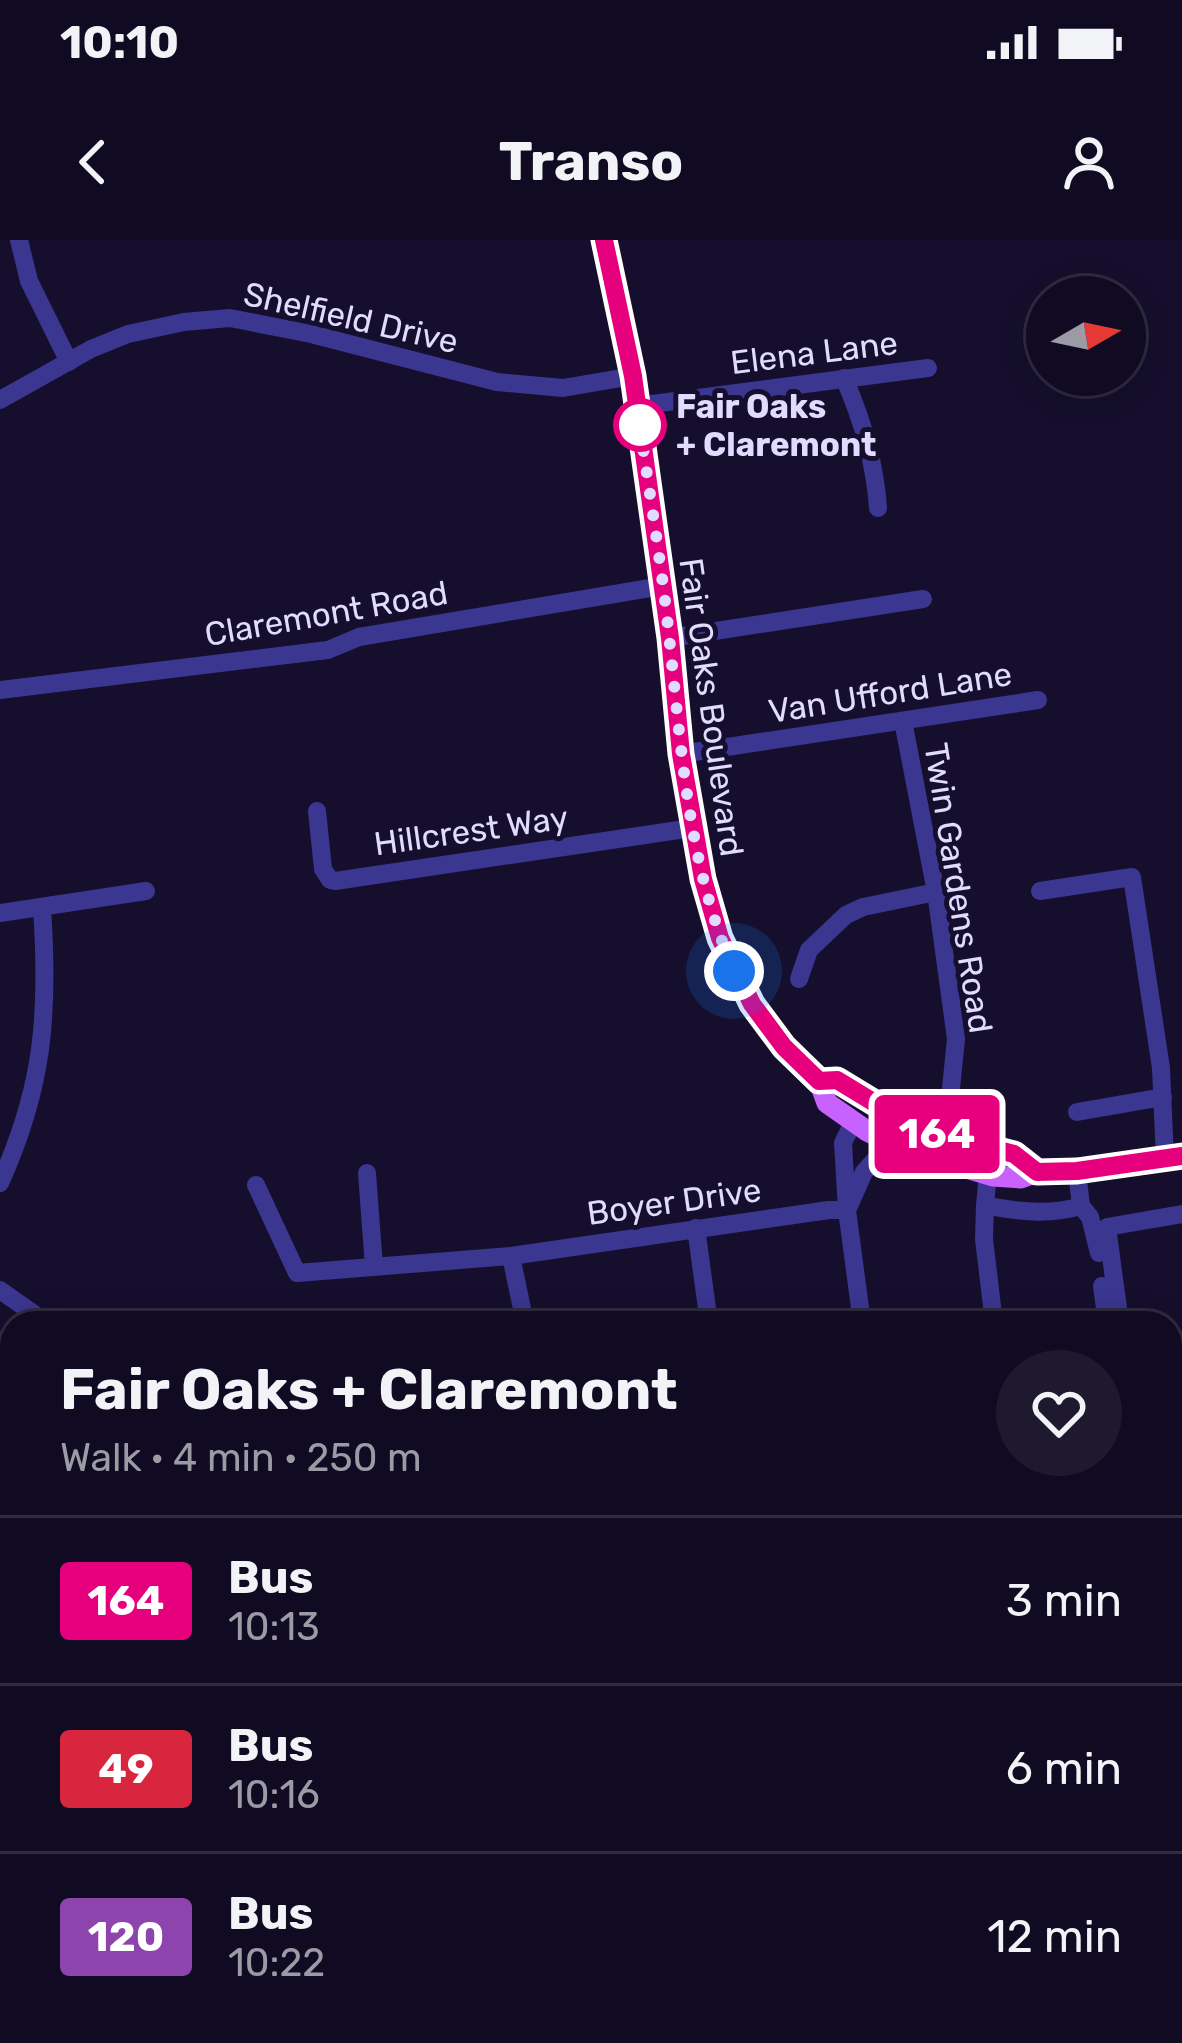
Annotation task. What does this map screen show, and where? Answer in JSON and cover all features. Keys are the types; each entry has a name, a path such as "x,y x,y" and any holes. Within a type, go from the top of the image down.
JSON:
{"main road":[{"name":"Fair Oaks Boulevard","path":"604,240 633,376 692,828 720,938 752,1004 819,1081 827,1103 890,1143 934,1160 1021,1178 1037,1172 1174,1158"},
{"name":"Fair Oaks Boulevard","path":"819,1081 837,1080 882,1110 933,1133 1014,1154 1037,1172"},
{"path":"853,1122 884,1125 906,1136 933,1133"}],"street":[{"path":"19,240 29,281 69,362"},
{"name":"Shelfield Drive","path":"0,400 112,339 145,329 230,318 497,382 563,388 633,376"},
{"name":"Elena Lane","path":"637,406 928,368"},
{"path":"844,378 864,430 878,508"},
{"name":"Claremont Road","path":"0,690 328,650 359,637 662,586"},
{"path":"670,638 923,598"},
{"name":"Van Ufford Lane","path":"681,754 1037,700"},
{"name":"Twin Gardens Road","path":"903,721 936,892 956,1039 950,1098 933,1133"},
{"name":"Hillcrest Way","path":"316,811 324,874 335,881 692,828"},
{"path":"1040,891 1132,877 1174,1158"},
{"path":"0,914 146,891"},
{"path":"799,979 809,950 846,915 936,892"},
{"path":"0,1183 26,1119 43,1045 42,908"},
{"path":"1077,1112 1162,1097"},
{"path":"853,1122 843,1143 860,1311"},
{"path":"847,1210 864,1172 890,1143"},
{"path":"1077,1171 1082,1206 1095,1230 1105,1311"},
{"path":"367,1173 374,1267"},
{"path":"988,1174 983,1239 992,1311"},
{"name":"Boyer Drive","path":"256,1185 297,1273 511,1256 847,1210"},
{"path":"985,1205 1041,1212 1082,1206"},
{"path":"1118,1311 1107,1227 1182,1214"},
{"path":"696,1228 707,1311"},
{"path":"511,1256 522,1311"},
{"path":"0,1289 30,1311"}],"bus line":[{"name":"164","path":"604,240 633,376 692,828 720,938 752,1004 784,1047 819,1081 837,1080 906,1122 1014,1154 1037,1172 1182,1156"}],"place":[{"name":"Fair Oaks + Claremont","path":"640,425"}],"route":[{"path":"640,425 637,406 692,828 720,938 734,971"}]}
